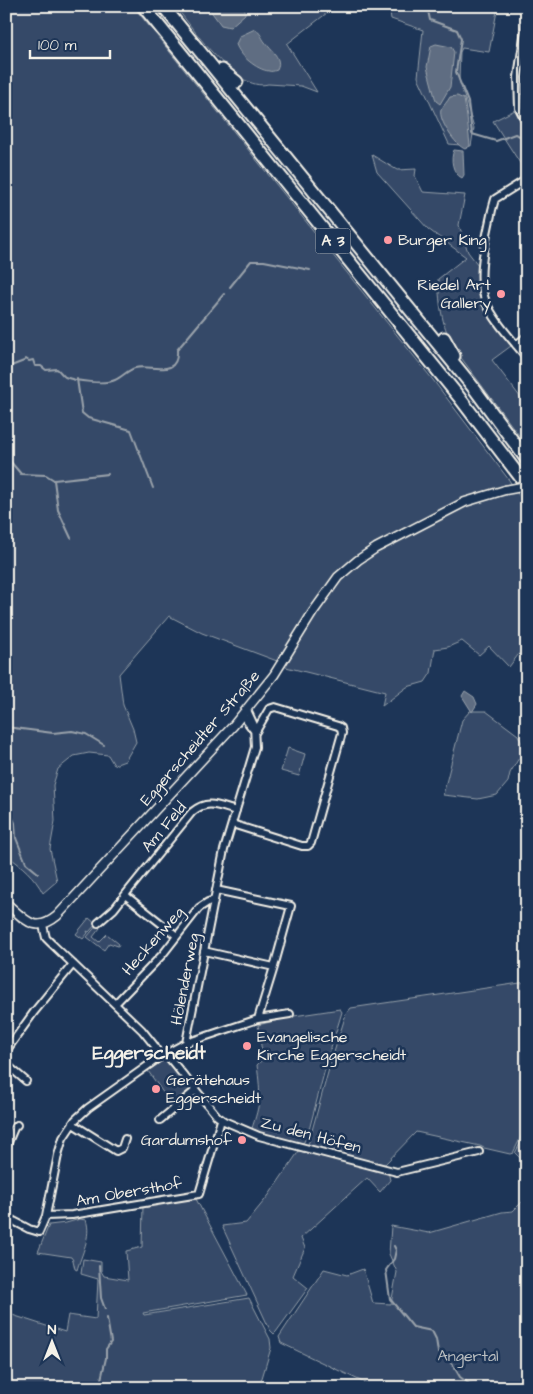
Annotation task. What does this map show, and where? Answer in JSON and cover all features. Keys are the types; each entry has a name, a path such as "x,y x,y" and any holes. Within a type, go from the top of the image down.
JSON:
{"highway":[{"name":"A 3","path":"143,6 459,397 527,486"},
{"name":"A 3","path":"163,6 473,387 527,460"},
{"path":"201,52 237,82"},
{"path":"444,338 473,387"}],"street":[{"path":"527,16 518,77 519,108 527,124"},
{"path":"527,179 495,199 488,230 482,276 486,302 527,358"},
{"path":"516,344 527,336"},
{"name":"Eggerscheidter Straße","path":"43,925 57,916 245,713 274,675 329,588 358,560 376,548 452,508 479,497 527,486"},
{"path":"232,824 302,846 308,846 311,843 342,730 338,726 275,707 269,709 255,733"},
{"name":"Hölenderweg","path":"6,1217 29,1229 40,1232 46,1216 60,1146 73,1124 88,1108 163,1056 186,1043 224,850 255,750 254,722 245,713"},
{"name":"Am Feld","path":"98,923 114,909 198,807 211,804 236,811"},
{"path":"216,890 291,906 258,1020"},
{"path":"125,895 177,936"},
{"name":"Heckenweg","path":"115,1004 148,972 203,905 214,900"},
{"path":"6,903 31,924 43,925"},
{"name":"Zu den Höfen","path":"43,925 46,938 142,1030 221,1120 258,1136 397,1172 480,1152"},
{"path":"204,951 274,966"},
{"path":"6,1051 34,1012 73,964"},
{"path":"186,1043 258,1020 290,1014"},
{"path":"6,1064 26,1081"},
{"path":"160,1120 195,1091"},
{"name":"Am Obersthof","path":"46,1216 72,1215 199,1194 221,1120"},
{"path":"73,1124 116,1151 122,1148 126,1139"},
{"path":"6,1147 17,1125"}],"green space":[{"path":"6,6 133,6 433,380 509,480 527,508 527,643 509,667 489,646 479,655 462,641 448,647 435,649 431,673 425,682 407,687 382,706 385,692 286,667 277,661 202,633 169,616 119,674 123,705 136,742 125,761 114,765 108,755 89,753 74,756 58,769 53,785 55,821 50,849 57,881 43,893 27,872 6,855"},
{"path":"175,6 336,6 287,44 317,92 301,86 256,84 243,79 216,57"},
{"path":"389,6 498,6 489,52 462,48 460,52 459,80 474,128 471,146 449,144 418,77 423,30 391,19"},
{"path":"521,90 527,92 527,174 493,121 517,109"},
{"path":"372,155 397,170 416,169 415,176 423,192 465,195 459,225 468,252 478,265 477,289 482,306 511,346 492,360 527,406 527,446 456,351 444,324 438,279 466,257 428,229 377,172"},
{"path":"470,711 486,711 518,735 527,753 527,756 519,758 510,773 508,782 497,795 478,799 443,795 462,720"},
{"path":"288,748 305,754 299,776 281,771"},
{"path":"89,918 96,924 89,932 87,931 88,933 83,939 76,934"},
{"path":"97,925 100,928 93,937 99,942 107,934 119,944 118,946 109,943 104,950 87,937"},
{"path":"527,982 527,1125 513,1153 510,1154 416,1132 385,1164 309,1148 308,1145 330,1065 346,1014 351,1008"},
{"path":"340,1009 342,1012 304,1142 299,1145 251,1131 259,1099 257,1065 263,1059 258,1025 294,1016"},
{"path":"165,1059 190,1089 171,1104 148,1071"},
{"path":"527,1131 527,1165 515,1153"},
{"path":"299,1151 388,1172 390,1180 380,1192 367,1178 301,1238 305,1248 293,1276 308,1288 274,1334 270,1330 222,1226 246,1223 269,1195"},
{"path":"192,1197 196,1199 247,1295 143,1313 144,1315 249,1298 270,1339 271,1348 259,1388 6,1388 6,1313 65,1332 68,1315 96,1319 98,1279 81,1274 83,1259 101,1262 101,1271 104,1276 128,1280 126,1251 142,1247 143,1205"},
{"name":"Angertal","path":"527,1197 527,1388 379,1388 281,1343 279,1337 324,1269 347,1275 363,1269 373,1303 391,1304 397,1272 389,1254 391,1226 429,1233 502,1212 513,1211"},
{"path":"80,1219 86,1220 88,1232 77,1270 71,1257 38,1252 49,1225"}],"shaded area":[{"path":"210,6 245,6 245,14 230,27 221,25 210,10"},
{"path":"255,29 276,55 278,62 277,70 271,71 259,68 245,57 238,48 236,44 240,36"},
{"path":"436,44 451,47 454,52 450,87 440,104 436,101 427,67 431,46"},
{"path":"457,96 464,99 467,117 470,146 465,149 448,132 441,114 441,110 450,97"},
{"path":"454,150 463,151 464,175 462,178 456,173 453,166 452,157"},
{"path":"465,691 474,697 477,704 472,712 462,696"}],"waterway":[{"path":"427,6 430,20 457,30 461,39 456,72 468,102 472,134 496,141 515,134 527,139"},
{"path":"230,287 251,261 264,261 310,270"},
{"path":"6,368 26,359 29,361 33,360 35,366 41,366 46,370 57,369 65,377 97,382 115,380 135,368 169,367 174,364 177,350 224,294"},
{"path":"77,379 82,413 88,418 131,430 153,488"},
{"path":"6,460 10,461 21,474 46,475 54,480 108,474"},
{"path":"54,480 58,510 71,538"},
{"path":"6,727 53,733 72,731 86,734 104,745"},
{"path":"6,811 9,810 15,823 16,838 26,863 38,873"},
{"path":"394,1246 396,1250 394,1259 386,1270 390,1299 413,1327 432,1331 436,1339 438,1352 453,1365 460,1377 475,1388"},
{"path":"99,1266 101,1298 105,1309"},
{"path":"99,1388 106,1358 106,1349 111,1342 107,1318"}],"place":[{"name":"Burger King","path":"388,240"},
{"name":"Riedel Art Gallery","path":"501,294"},
{"name":"Evangelische Kirche Eggerscheidt","path":"247,1046"},
{"name":"Gerätehaus Eggerscheidt","path":"156,1089"},
{"name":"Gardumshof","path":"242,1140"}],"district":[{"name":"Eggerscheidt","path":"149,1053"}]}
